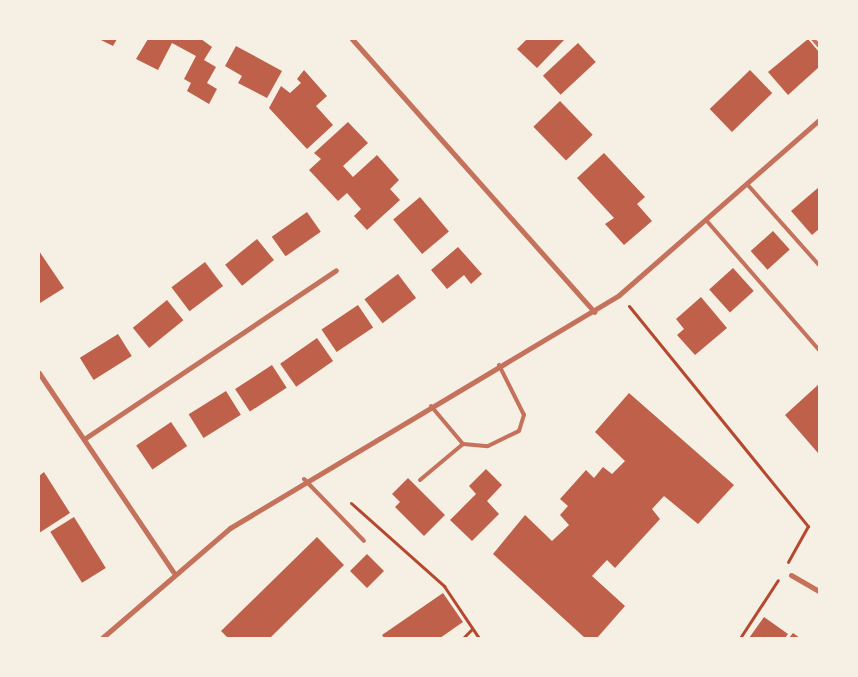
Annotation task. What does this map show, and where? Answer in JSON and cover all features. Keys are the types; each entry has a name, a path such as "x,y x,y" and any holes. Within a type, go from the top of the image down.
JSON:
{"street":[{"path":"352,39 594,312"},
{"path":"102,638 173,572 304,480 499,365 594,312 620,295 819,120"},
{"path":"84,439 336,270"},
{"path":"39,373 173,572"},
{"path":"791,575 819,591"}],"lane":[{"path":"813,39 819,46"},
{"path":"747,184 819,265"},
{"path":"706,220 819,350"},
{"path":"420,480 463,444 488,446 519,431 524,415 499,365"},
{"path":"431,406 463,444"},
{"path":"304,480 364,541"}],"path":[{"path":"620,295 808,526 785,568"},
{"path":"345,498 444,586 479,638"},
{"path":"740,638 780,576"},
{"path":"463,638 472,630"}],"building":[{"path":"99,39 117,39 113,46"},
{"path":"148,39 201,39 212,47 204,60 216,67 207,83 217,89 209,104 187,91 191,83 184,79 196,56 172,43 158,70 136,59"},
{"path":"527,39 565,39 537,68 517,49"},
{"path":"808,39 819,52 819,67 788,95 768,72"},
{"path":"578,43 596,62 561,95 543,76"},
{"path":"236,46 282,71 267,98 238,83 242,76 225,66"},
{"path":"304,70 327,96 316,106 333,125 307,149 269,108 281,86 290,93 301,83 297,79"},
{"path":"750,70 772,93 732,132 710,109"},
{"path":"560,101 593,135 566,161 533,127"},
{"path":"348,122 368,143 343,166 353,177 377,155 399,180 390,189 400,200 367,230 354,216 361,209 347,193 338,201 309,170 321,159 314,153"},
{"path":"604,153 645,197 637,204 652,221 624,245 605,224 614,218 577,178"},
{"path":"819,187 819,229 812,235 791,211"},
{"path":"420,197 449,231 422,254 393,219"},
{"path":"307,212 321,232 286,256 272,237"},
{"path":"773,231 790,250 767,270 751,251"},
{"path":"257,239 274,260 242,286 225,265"},
{"path":"458,247 482,274 471,284 464,275 447,289 431,270"},
{"path":"39,251 64,288 40,303 39,301"},
{"path":"205,262 223,286 190,311 171,287"},
{"path":"733,268 754,291 730,312 709,289"},
{"path":"398,274 416,298 383,323 364,299"},
{"path":"701,297 727,328 695,355 677,335 684,329 676,319"},
{"path":"167,300 183,320 149,348 133,328"},
{"path":"358,305 373,327 337,352 322,330"},
{"path":"118,334 132,356 94,380 80,358"},
{"path":"317,338 333,361 296,387 280,364"},
{"path":"272,365 287,388 250,412 235,389"},
{"path":"819,384 819,452 818,453 785,415"},
{"path":"226,391 241,415 204,438 189,414"},
{"path":"629,393 734,485 698,524 664,496 652,509 660,519 615,568 607,560 592,576 625,606 597,638 585,638 493,554 525,515 552,541 569,525 560,515 568,506 560,499 586,470 594,478 603,467 612,474 625,461 595,432"},
{"path":"171,422 187,446 152,470 136,445"},
{"path":"486,469 502,485 487,501 499,514 472,541 450,520 476,494 469,486"},
{"path":"44,472 70,513 39,533 39,476"},
{"path":"408,478 445,515 424,536 395,507 400,502 392,494"},
{"path":"74,517 106,568 82,583 50,532"},
{"path":"317,537 344,565 270,638 228,638 221,631"},
{"path":"367,554 384,571 367,588 350,571"},
{"path":"443,593 463,622 440,638 384,638 382,635"},
{"path":"764,617 788,634 785,638 749,638"},
{"path":"793,633 800,638 789,638"}]}
